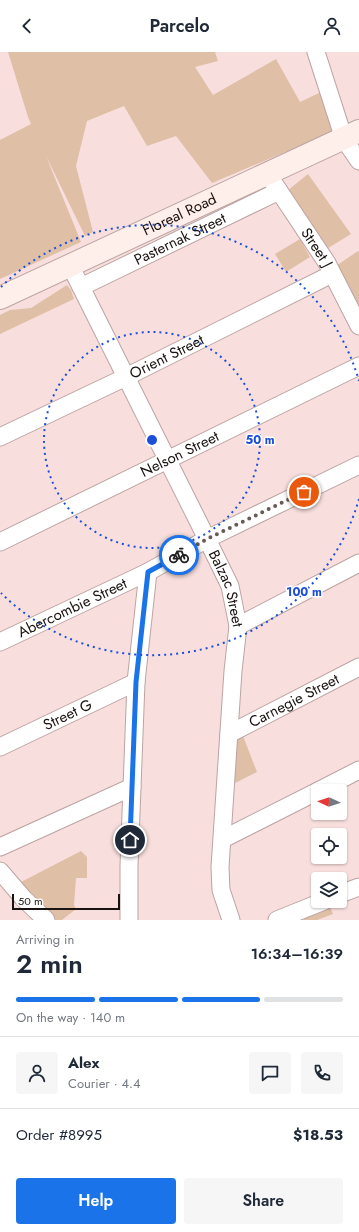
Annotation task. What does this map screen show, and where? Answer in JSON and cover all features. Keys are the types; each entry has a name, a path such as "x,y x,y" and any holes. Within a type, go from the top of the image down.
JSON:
{"main road":[{"name":"Floreal Road","path":"0,298 351,135"}],"street":[{"path":"316,52 351,135 359,161"},
{"name":"Street J","path":"267,173 327,263 359,326"},
{"name":"Pasternak Street","path":"81,287 279,191"},
{"name":"Balzac Street","path":"70,265 230,586 238,626 228,734 223,839 220,867 221,890 231,920"},
{"name":"Orient Street","path":"0,437 126,377 332,274"},
{"name":"Nelson Street","path":"0,542 359,366"},
{"name":"Abercombie Street","path":"0,642 148,572 207,539 359,465"},
{"path":"238,626 359,563"},
{"path":"128,920 136,682 148,572"},
{"name":"Carnegie Street","path":"228,734 359,667"},
{"name":"Street G","path":"0,747 136,682"},
{"path":"332,784 359,770"},
{"path":"0,847 132,787"},
{"path":"223,839 311,795"},
{"path":"0,871 24,899 46,920"},
{"path":"347,891 359,886"},
{"path":"277,920 311,906"}],"shaded area":[{"path":"8,52 215,52 218,61 195,67 213,95 276,59 300,102 321,92 332,132 212,183 176,136 147,146 124,106 87,121 76,166 93,232 85,236 46,156 81,242 0,279 0,140 31,124"},
{"path":"308,174 351,234 325,250 287,191"},
{"path":"300,239 310,257 286,272 275,254"},
{"path":"358,251 359,252 359,307 336,266"},
{"path":"67,285 71,290 74,299 0,334 0,315 10,310 31,308"},
{"path":"243,736 257,772 231,785 235,739"},
{"path":"81,851 87,857 87,878 76,878 74,905 76,909 62,920 56,920 21,882"},
{"path":"318,908 331,908 333,914 317,920 304,920 302,914"}],"way so far":[{"path":"179,555 207,539 304,492"}],"route":[{"path":"130,840 136,682 148,572 179,555"}]}
